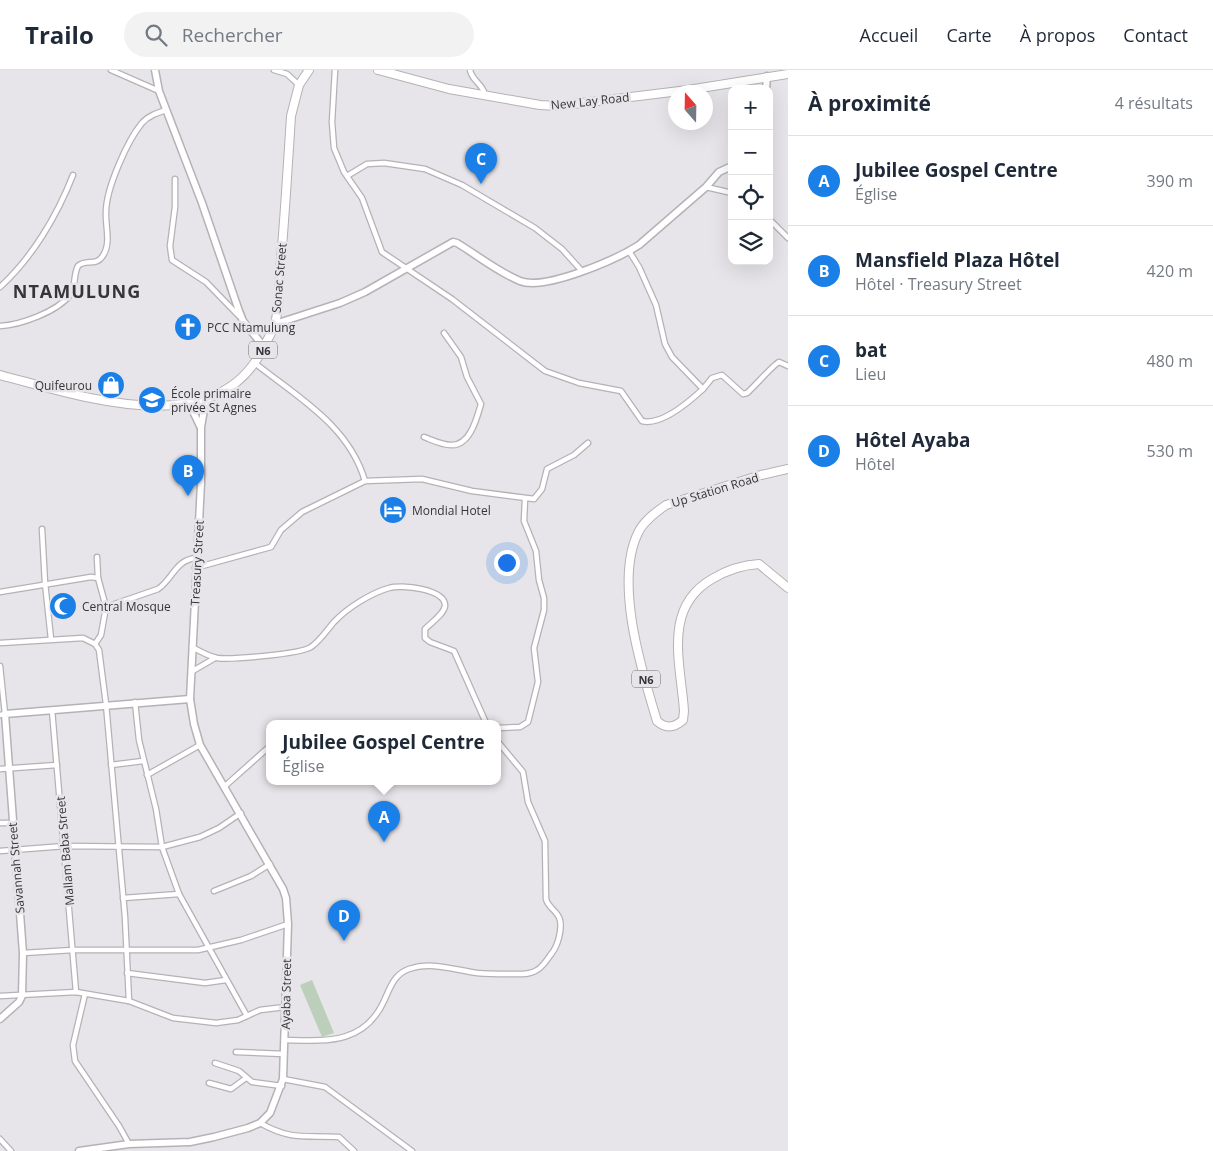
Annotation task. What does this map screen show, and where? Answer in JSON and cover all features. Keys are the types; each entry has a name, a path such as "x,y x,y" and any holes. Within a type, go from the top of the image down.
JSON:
{"highway":[{"name":"Sonac Street","path":"0,374 74,394 136,406 163,406 189,403 206,398 232,386 256,364 275,324 291,116 299,85 309,70"},
{"name":"New Lay Road","path":"378,70 422,83 540,106 557,106 688,90 788,74"},
{"path":"771,76 782,70"},
{"name":"Up Station Road","path":"788,469 761,475 666,505 654,513 639,531 629,570 629,604 637,648 657,721 663,727 671,727 683,720 678,630 690,595 698,587 725,571 746,565 759,564 788,588"}],"street":[{"path":"111,70 159,91"},
{"path":"155,70 159,91 202,203 243,321"},
{"path":"274,70 287,74 299,85"},
{"path":"335,70 332,122 334,148 347,176 362,198 382,252 408,269 545,371 566,380 621,391 642,421 649,423 656,421 703,389 712,378 722,375 743,394 747,393 766,375 775,363 779,362 788,366"},
{"path":"470,70 472,77 482,85 485,95"},
{"path":"768,85 771,76"},
{"path":"0,326 17,324 57,307 73,290 78,266 81,263 97,262 102,257 108,242 106,204 127,150 142,124 151,116 166,110"},
{"path":"347,176 367,164 384,163 425,169 462,185 535,228 562,249 581,270"},
{"path":"275,324 340,303 408,269 453,242 520,281 530,284 553,281 629,251 706,187 719,172 728,168"},
{"path":"0,287 24,264 64,200 73,175"},
{"path":"174,179 175,207 170,246 172,260 206,282 243,321 264,347"},
{"path":"706,187 728,192"},
{"path":"771,220 788,238"},
{"path":"629,251 639,267 656,306 665,344 679,364 703,389"},
{"path":"424,437 449,445 458,444 474,427 480,404 467,376 461,357 444,333"},
{"path":"256,364 325,417 354,453 365,481"},
{"name":"Treasury Street","path":"190,699 201,482 201,427 206,398"},
{"name":"Treasury Street","path":"189,403 201,427"},
{"path":"196,568 271,547 281,530 302,512 365,481 422,478 472,491 534,499 538,496 546,469 574,455 588,443"},
{"path":"501,728 520,727 528,722 538,682 534,648 544,610 544,598 539,580 536,551 524,521 525,499"},
{"path":"42,529 51,639"},
{"path":"96,557 98,578 106,607 102,635 96,644"},
{"path":"106,607 158,589 164,585 179,565 184,561 196,558"},
{"path":"0,592 45,583 91,577 98,578"},
{"path":"191,672 215,658 252,656 308,649 340,616 378,591 398,585 408,586 438,594 443,599 445,604 443,611 426,629 425,638 454,652 485,720"},
{"path":"0,643 83,638 96,644 99,650 103,667 123,898 129,1001"},
{"path":"192,647 215,658"},
{"path":"0,666 2,715 106,704 190,699"},
{"name":"Ayaba Street","path":"190,699 200,745 270,864 286,898 288,924 282,1083 270,1114 260,1123"},
{"path":"135,702 143,761 156,809 162,847 179,894 247,1016"},
{"name":"Mallam Baba Street","path":"52,710 76,992"},
{"name":"Savannah Street","path":"2,715 23,953 22,996"},
{"path":"147,775 200,745"},
{"path":"285,1040 331,1041 358,1031 383,1004 395,979 408,969 445,966 475,973 530,973 541,968 554,950 561,925 558,914 549,906 546,899 545,841 528,802 523,772 501,746"},
{"path":"224,787 266,750"},
{"path":"111,765 143,761"},
{"path":"0,770 57,765"},
{"path":"0,851 65,846 162,847 200,837 219,828 241,813"},
{"path":"0,823 12,823"},
{"path":"214,891 251,876 270,864"},
{"path":"123,898 179,894"},
{"path":"23,953 73,950 209,949 288,924"},
{"path":"127,973 205,983 226,980"},
{"path":"0,996 76,992 129,1001 173,1018 202,1022 228,1022 260,1010 285,1007"},
{"path":"85,994 73,1045 75,1062 119,1126 129,1144"},
{"path":"0,1019 19,1002 22,996"},
{"path":"236,1052 284,1054"},
{"path":"214,1063 239,1071 252,1082 325,1087 412,1151"},
{"path":"209,1083 231,1089 246,1078"},
{"path":"79,1151 129,1144 190,1142 234,1133 260,1123 273,1130 296,1137 339,1136 354,1151"},
{"path":"0,1139 11,1151"}],"green space":[{"path":"312,980 334,1033 322,1037 300,985"}],"place":[{"name":"bat","path":"481,184"},
{"name":"PCC Ntamulung","path":"188,327"},
{"name":"Quifeurou","path":"111,385"},
{"name":"École primaire privée St Agnes","path":"152,400"},
{"name":"Mansfield Plaza Hôtel","path":"188,496"},
{"name":"Mondial Hotel","path":"393,510"},
{"name":"Central Mosque","path":"63,606"},
{"name":"Jubilee Gospel Centre","path":"384,842"},
{"name":"Hôtel Ayaba","path":"344,941"}],"district":[{"name":"NTAMULUNG","path":"77,291"}]}
